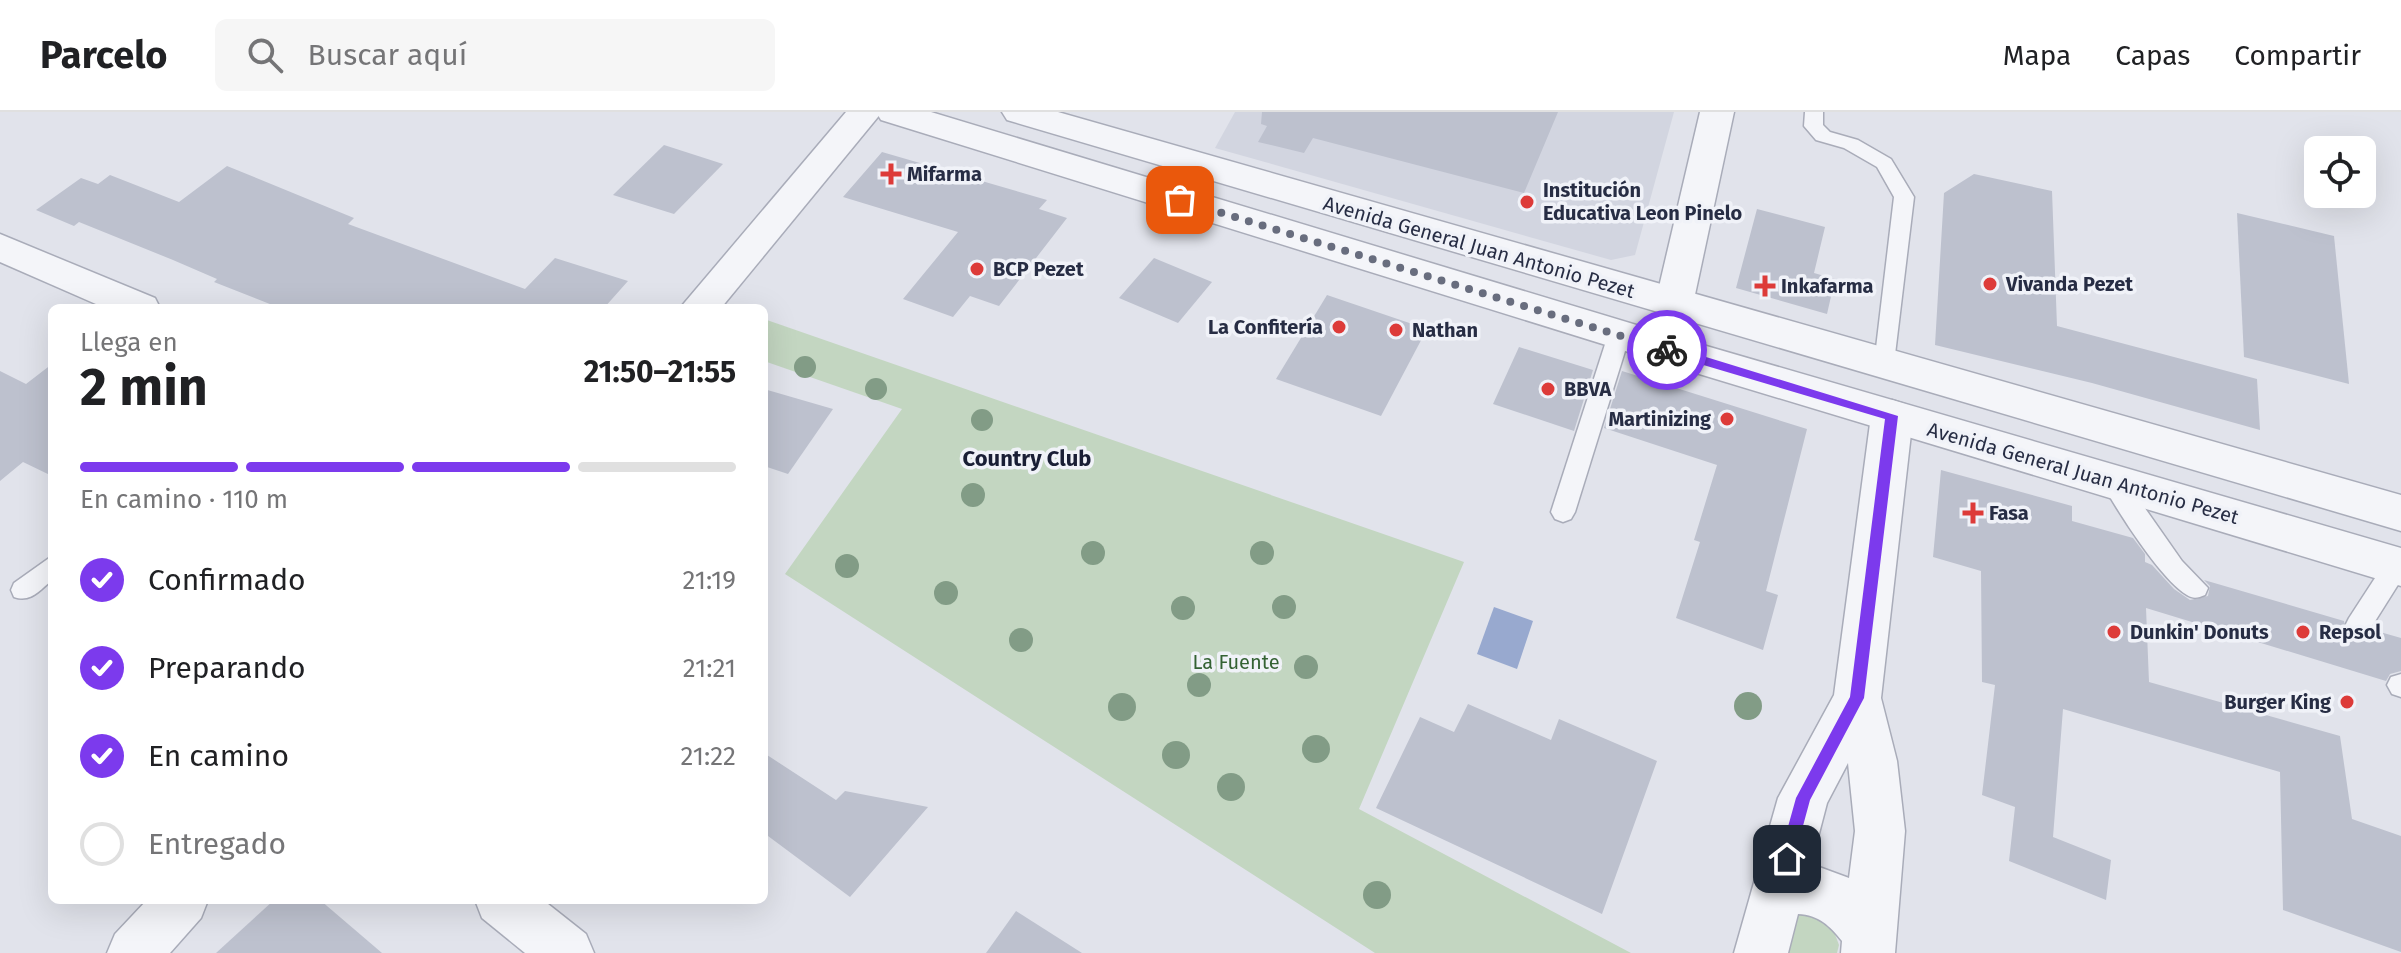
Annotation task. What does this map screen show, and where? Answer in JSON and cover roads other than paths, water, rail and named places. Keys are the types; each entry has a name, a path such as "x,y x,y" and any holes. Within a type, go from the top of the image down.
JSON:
{"street":[{"path":"702,304 865,112"},
{"name":"Avenida General Juan Antonio Pezet","path":"893,112 1619,335 2399,566"},
{"name":"Avenida General Juan Antonio Pezet","path":"1019,112 2401,513"},
{"path":"1674,304 1717,112"},
{"path":"0,247 132,304"},
{"path":"1870,945 1880,831 1872,761 1857,698 1892,416"},
{"path":"1761,953 1803,798 1857,698"},
{"path":"1778,890 1797,886 1819,890 1841,901 1859,917 1870,945"},
{"path":"134,953 178,904"},
{"path":"506,904 567,953"}],"lane":[{"path":"1814,112 1813,126 1823,136 1851,144 1884,163 1904,197 1885,365"},
{"path":"1563,512 1619,335"},
{"path":"2113,481 2173,568 2196,588"},
{"path":"2358,626 2399,566"},
{"path":"23,590 48,569"}],"water":[{"path":"1494,607 1533,621 1517,669 1477,654"}],"place":[{"name":"Mifarma","path":"891,174"},
{"name":"Institución Educativa Leon Pinelo","path":"1527,202"},
{"name":"BCP Pezet","path":"977,269"},
{"name":"Vivanda Pezet","path":"1990,284"},
{"name":"Inkafarma","path":"1765,286"},
{"name":"La Confitería","path":"1339,327"},
{"name":"Nathan","path":"1396,330"},
{"name":"BBVA","path":"1548,389"},
{"name":"Martinizing","path":"1727,419"},
{"name":"Fasa","path":"1973,513"},
{"name":"Dunkin' Donuts","path":"2114,632"},
{"name":"Repsol","path":"2303,632"},
{"name":"Burger King","path":"2347,702"}],"district":[{"name":"Country Club","path":"1027,458"}],"park label":[{"name":"La Fuente","path":"1236,662"}]}
